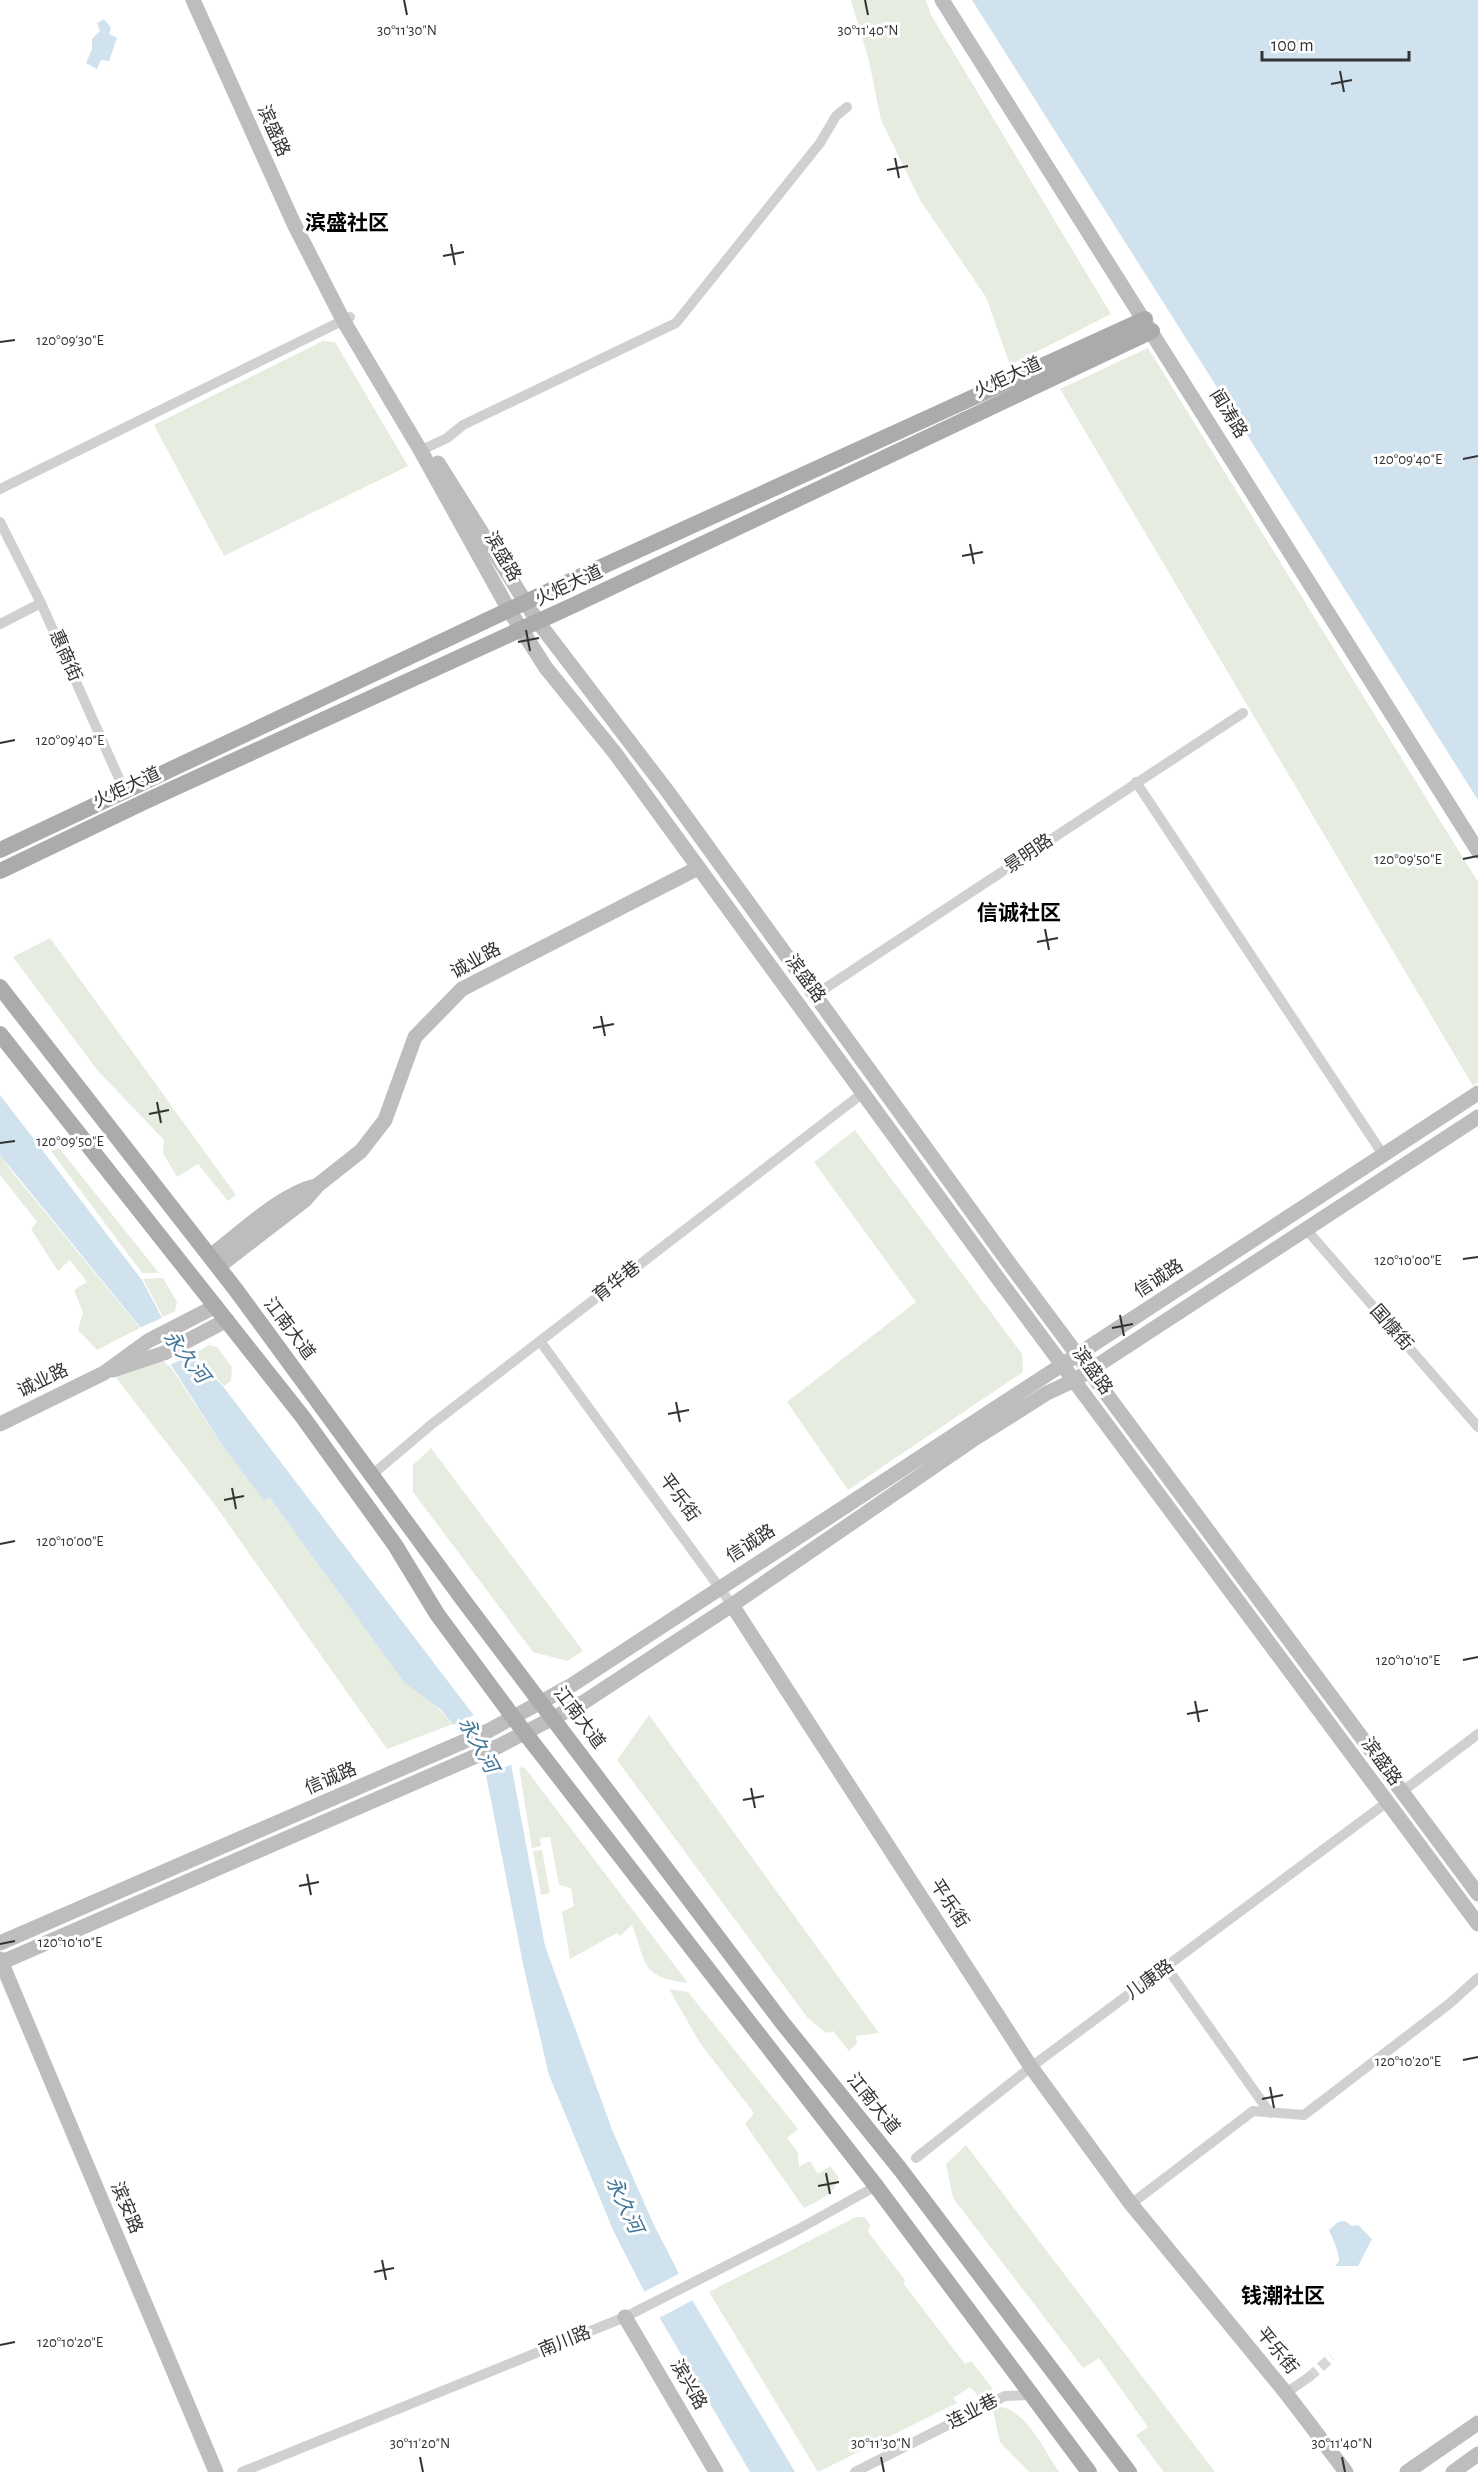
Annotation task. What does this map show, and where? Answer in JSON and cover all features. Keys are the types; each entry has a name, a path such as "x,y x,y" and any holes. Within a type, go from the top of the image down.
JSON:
{"main road":[{"name":"滨盛路","path":"193,0 294,224 510,610 546,668 615,753 1063,1365 1478,1924"},
{"name":"滨盛路","path":"201,0 300,223 346,318 525,603 668,792 1245,1584 1403,1791 1478,1894"},
{"name":"闻涛路","path":"942,0 1478,851"},
{"name":"火炬大道","path":"0,850 525,603 1148,325"},
{"name":"火炬大道","path":"0,871 146,801 538,622 1148,325"},
{"name":"诚业路","path":"214,1262 305,1200 318,1185 361,1151 385,1120 415,1038 462,989 698,868"},
{"name":"江南大道","path":"0,987 214,1262 373,1474 461,1597 554,1717 781,2021 900,2169 1129,2472"},
{"path":"0,1034 302,1416 395,1545 437,1614 513,1717 876,2186 1089,2472"},
{"name":"信诚路","path":"0,1943 415,1764 488,1731 573,1686 719,1588 1478,1093"},
{"name":"信诚路","path":"0,1961 499,1746 584,1702 732,1605 971,1441 1047,1392 1075,1380 1478,1117"},
{"name":"诚业路","path":"104,1373 139,1347 216,1306"},
{"name":"诚业路","path":"0,1424 104,1373 136,1364 227,1320"},
{"name":"平乐街","path":"732,1605 1031,2067 1131,2204 1286,2393 1346,2472"},
{"name":"滨安路","path":"0,1961 216,2472"},
{"name":"滨兴路","path":"625,2317 716,2472"},
{"path":"1407,2472 1478,2423"},
{"path":"1453,2472 1478,2454"}],"street":[{"path":"428,447 447,438 463,425 675,323 819,143 836,116 847,107"},
{"path":"0,489 346,318"},
{"name":"惠商街","path":"0,522 41,603 125,792"},
{"path":"0,624 41,603"},
{"name":"景明路","path":"815,995 1243,713"},
{"path":"1136,782 1384,1156"},
{"name":"育华巷","path":"373,1474 540,1341 863,1093"},
{"name":"国慷街","path":"1305,1228 1478,1427"},
{"name":"平乐街","path":"540,1341 732,1605"},
{"path":"1403,1791 1478,1734"},
{"name":"儿康路","path":"916,2158 1031,2067 1386,1803"},
{"path":"1167,1968 1270,2113"},
{"path":"1131,2204 1253,2111 1304,2115 1449,2004 1478,1978"},
{"name":"南川路","path":"242,2472 625,2317 797,2230 876,2186"},
{"path":"1286,2393 1309,2377"},
{"name":"连业巷","path":"855,2472 1005,2396 1030,2395"}],"shaded area":[{"path":"851,0 926,0 931,15 1111,314 1010,365 986,297 920,200 881,120 869,61"},
{"path":"323,341 335,342 408,466 224,556 154,425"},
{"path":"1148,348 1478,882 1478,1082 1473,1086 1060,389"},
{"path":"50,938 236,1195 228,1201 198,1164 177,1177 163,1153 164,1140 98,1071 13,957"},
{"path":"855,1130 1022,1354 1023,1372 848,1490 787,1402 916,1302 814,1162"},
{"path":"59,1148 159,1273 142,1273 51,1151"},
{"path":"0,1155 140,1328 97,1350 78,1330 83,1312 74,1290 87,1282 70,1260 58,1271 31,1229 37,1222 0,1175"},
{"path":"163,1278 177,1302 175,1311 163,1317 143,1279"},
{"path":"209,1345 217,1347 232,1367 231,1381 224,1386 193,1354"},
{"path":"164,1357 222,1445 264,1500 269,1497 404,1682 424,1694 453,1724 387,1749 215,1505 113,1374"},
{"path":"431,1448 583,1651 567,1661 533,1652 413,1492 413,1465"},
{"path":"649,1715 879,2033 856,2036 857,2044 849,2051 833,2031 826,2033 807,2017 617,1760"},
{"path":"519,1767 525,1768 688,1983 661,1977 653,1972 644,1959 632,1925 620,1936 617,1933 570,1959 562,1912 574,1906 571,1888 559,1885 550,1837 540,1838 541,1846 532,1848"},
{"path":"542,1850 550,1893 541,1895 533,1851"},
{"path":"669,1989 688,1992 798,2129 787,2138 798,2152 799,2167 810,2161 818,2174 830,2166 838,2176 834,2188 826,2196 804,2208 745,2124 754,2113 700,2043"},
{"path":"966,2145 1215,2472 1164,2472 1136,2435 1148,2427 1099,2358 1083,2368 953,2198 946,2164"},
{"path":"856,2217 864,2217 870,2225 868,2232 905,2280 903,2283 965,2364 971,2361 993,2389 978,2396 970,2387 953,2398 957,2403 818,2472 709,2292"},
{"path":"1001,2407 1010,2410 1027,2424 1059,2472 1029,2472 1000,2442 993,2410"}],"water":[{"path":"972,0 1478,0 1478,800"},
{"path":"104,19 111,28 109,34 117,38 109,61 101,60 97,69 86,63 92,49 92,39 100,31 97,23"},
{"name":"永久河","path":"0,1095 142,1280 163,1320 191,1356 222,1385 511,1764 545,1946 613,2132 653,2223 694,2303 795,2472 750,2472 644,2291 613,2230 549,2075 524,1969 486,1775 453,1724 440,1709 404,1682 269,1497 264,1501 222,1445 171,1365 0,1155"},
{"path":"1345,2221 1352,2226 1358,2225 1372,2239 1358,2266 1335,2266 1339,2257 1329,2230 1338,2222"}],"pier":[{"path":"164,1317 193,1354 168,1366 137,1329"},
{"path":"476,1714 513,1764 483,1776 451,1726"},
{"path":"682,2272 695,2299 657,2319 642,2293"}],"tunnel":[{"path":"1309,2377 1332,2357"}],"district":[{"name":"滨盛社区","path":"347,223"},
{"name":"信诚社区","path":"1019,913"},
{"name":"钱潮社区","path":"1283,2296"}]}
